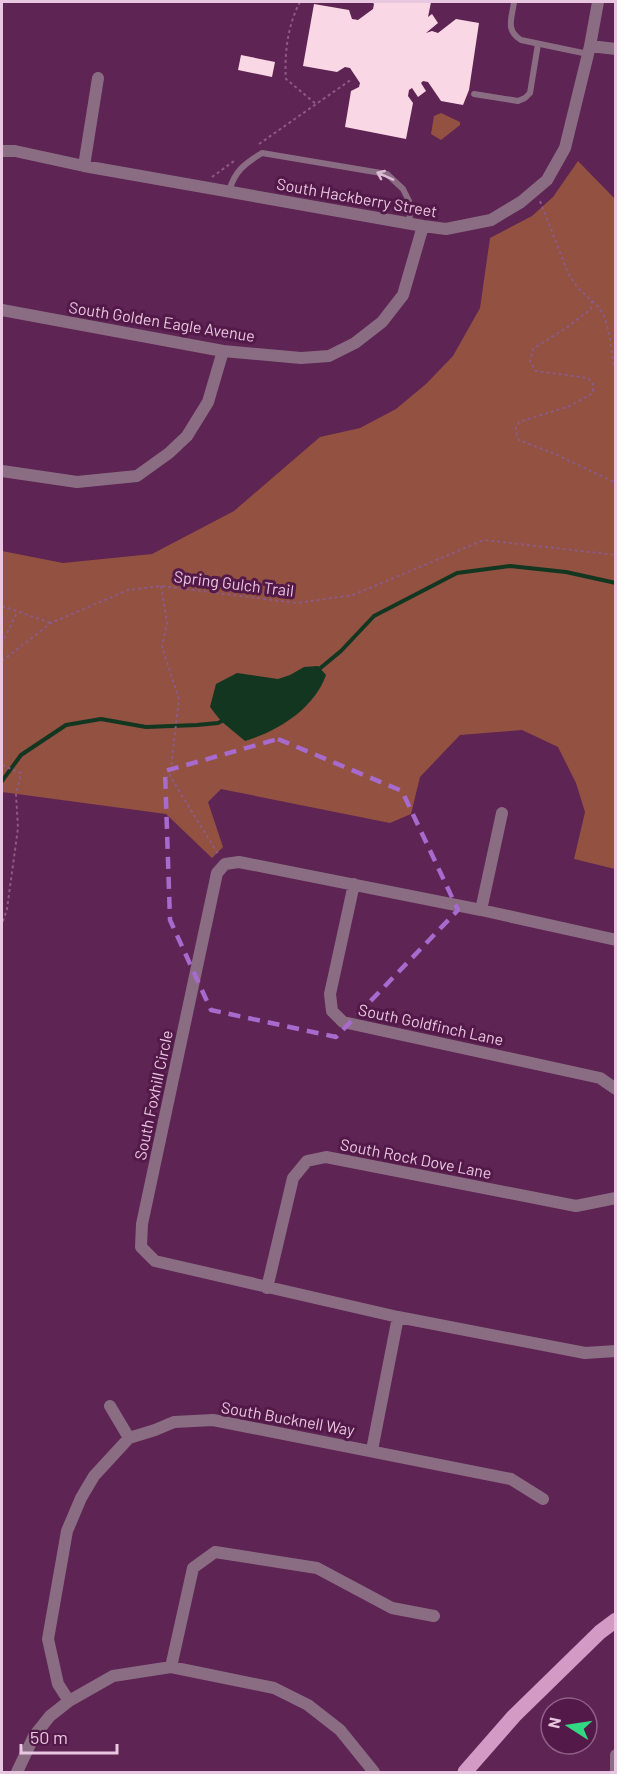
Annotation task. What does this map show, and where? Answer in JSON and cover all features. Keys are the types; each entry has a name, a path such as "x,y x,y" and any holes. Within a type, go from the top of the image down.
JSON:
{"main road":[{"path":"465,1773 514,1716 615,1620"}],"street":[{"name":"South Hackberry Street","path":"2,151 15,151 84,166 423,226 446,229 491,220 521,202 547,180 565,148 589,50 598,2"},
{"path":"589,50 615,49"},
{"path":"84,166 98,78"},
{"name":"South Golden Eagle Avenue","path":"2,310 223,351 301,358 328,356 355,343 382,322 403,295 423,226"},
{"path":"2,471 77,482 137,476 169,453 187,436 208,402 223,351"},
{"path":"481,910 502,813"},
{"path":"225,864 239,862 354,884 615,940"},
{"name":"South Foxhill Circle","path":"225,864 217,873 214,885 142,1224 141,1246 155,1261 267,1288 398,1317 585,1353 615,1351"},
{"name":"South Goldfinch Lane","path":"354,884 330,994 332,1011 343,1022 600,1078 615,1089"},
{"name":"South Rock Dove Lane","path":"267,1288 293,1178 308,1161 326,1157 576,1206 615,1198"},
{"path":"372,1450 398,1317"},
{"path":"69,1701 58,1684 48,1639 67,1531 81,1498 94,1476 129,1438 110,1406"},
{"name":"South Bucknell Way","path":"129,1438 174,1422 213,1420 511,1479 543,1499"},
{"path":"171,1667 193,1568 215,1552 317,1568 392,1608 434,1616"},
{"path":"17,1773 34,1737 50,1716 69,1701 113,1676 171,1667 274,1688 308,1705 340,1730 374,1773"},
{"path":"615,1755 615,1770"}],"lane":[{"path":"514,2 511,33 521,40 589,50"},
{"path":"474,94 518,101 525,98 530,93 538,44"},
{"path":"229,191 234,176 246,163 262,153 387,174 403,189 409,201 410,224"}],"path":[{"path":"300,2 294,13 285,61 286,79 316,104"},
{"path":"257,145 352,79"},
{"path":"199,186 238,159"},
{"path":"536,189 568,273 577,286 600,306 606,319 615,376"},
{"path":"592,301 591,309 533,349 530,362 536,371 588,378 593,384 593,393 570,406 519,422 515,430 519,440 555,454 615,483"},
{"name":"Spring Gulch Trail","path":"2,661 51,623 128,590 161,586 297,603 353,595 484,540 615,555"},
{"path":"161,586 167,623 162,647 178,699 170,776 225,864"},
{"path":"2,606 51,623"},
{"path":"2,644 17,612"},
{"path":"2,765 21,773 16,794 18,828 7,909 2,924"}],"highlighted area":[{"path":"278,739 402,791 458,910 336,1037 211,1010 170,920 165,771"}],"shaded area":[{"path":"441,113 460,122 460,125 441,140 431,134 434,116"},
{"path":"578,161 615,199 615,869 574,859 585,812 576,783 558,747 522,730 460,735 420,777 411,814 390,823 221,789 208,802 223,847 212,858 166,814 2,792 2,551 63,563 152,554 234,511 320,437 360,428 396,409 426,384 453,356 480,308 490,238 532,216 553,197"},
{"path":"318,666 326,675 313,698 282,725 257,737 245,741 221,721 210,707 216,684 237,673 278,679 304,667"}],"building":[{"path":"372,2 431,2 428,17 432,14 438,23 426,33 432,31 438,33 456,19 479,23 469,90 463,105 441,101 428,82 423,81 421,83 426,91 418,97 412,88 409,90 408,96 413,103 406,139 345,127 351,91 359,87 360,83 350,68 345,67 337,72 303,66 314,4 349,10 352,19 358,20 373,9"},
{"path":"241,55 275,62 272,77 238,70"}],"waterway":[{"path":"318,670 341,651 374,616 457,573 510,566 566,572 616,583"},
{"path":"2,781 21,755 66,725 101,719 146,727 197,725 218,723 224,720"}]}
